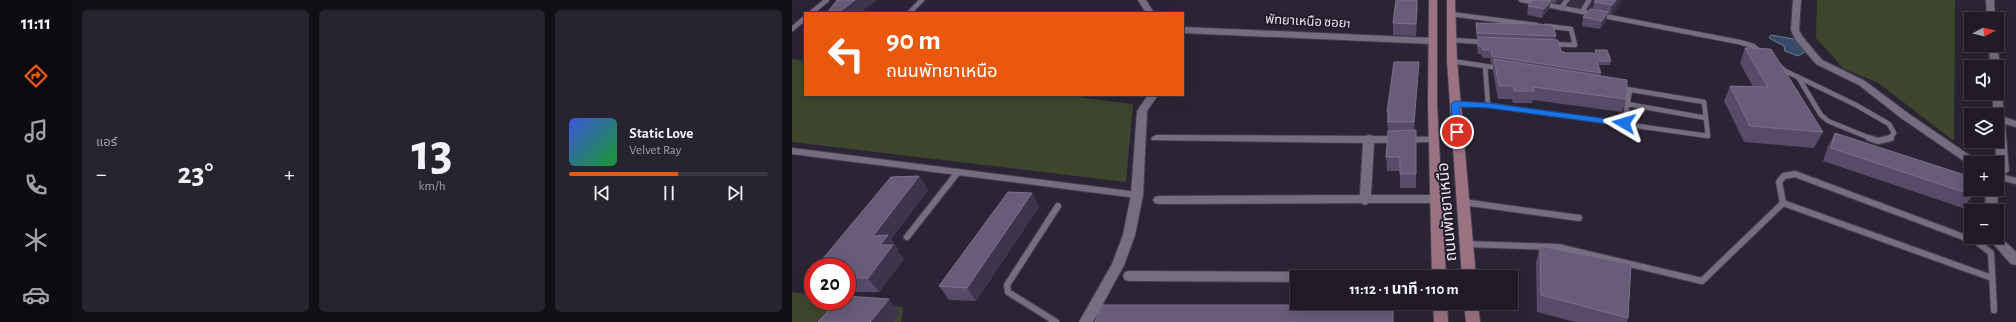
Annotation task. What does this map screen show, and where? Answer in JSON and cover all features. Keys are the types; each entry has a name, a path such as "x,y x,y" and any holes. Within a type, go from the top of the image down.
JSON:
{"main road":[{"name":"ถนนพัทยาเหนือ","path":"1433,0 1432,41 1434,140 1439,270"},
{"name":"ถนนพัทยาเหนือ","path":"1451,0 1452,61 1468,270"},
{"path":"1440,310 1441,322"},
{"path":"1471,310 1472,322"}],"street":[{"path":"1142,0 1149,12"},
{"path":"1797,0 1795,30 1798,37 1819,62 1862,83 1905,116 1965,156"},
{"path":"1990,0 1991,12"},
{"name":"พัทยาเหนือ ซอย1","path":"1184,30 1432,41"},
{"path":"1086,322 1118,265 1129,235 1137,195 1142,111 1151,96"},
{"path":"2004,121 2016,124"},
{"path":"1156,138 1370,138 1434,140"},
{"path":"1365,201 1370,138"},
{"path":"1159,200 1436,200"},
{"path":"2000,244 2016,260"},
{"path":"1130,276 1290,277"}],"lane":[{"path":"812,12 827,0"},
{"path":"910,12 922,0"},
{"path":"1523,0 1739,42 1753,46 1769,58"},
{"path":"1561,8 1567,0"},
{"path":"1582,12 1590,0"},
{"path":"1451,14 1571,29 1575,45 1544,44"},
{"path":"792,29 804,19"},
{"path":"1451,40 1490,42"},
{"path":"1452,61 1509,69"},
{"path":"1774,62 1785,70 1798,76 1856,105 1889,124 1894,133 1891,138 1878,140 1828,122 1821,115 1798,76"},
{"path":"1485,66 1488,105"},
{"path":"1455,104 1488,105 1708,136 1704,102 1615,87"},
{"path":"1624,123 1630,90"},
{"path":"1627,104 1706,118"},
{"path":"792,151 1137,195"},
{"path":"907,237 958,172"},
{"path":"1783,203 1779,182 1784,176 1795,174 1978,242 1991,253 1994,310"},
{"path":"2004,176 2016,181"},
{"path":"1463,202 1524,208 1579,218"},
{"path":"1466,244 1558,247 1702,281 1783,203"},
{"path":"1783,203 1992,278"},
{"path":"1056,322 1008,292 1007,284 1058,206"}],"shaded area":[{"path":"1536,0 1623,0 1613,16"}],"green space":[{"path":"1817,0 1955,0 1954,141 1877,82 1844,69 1816,38"},
{"path":"792,59 804,61 804,96 1070,96 1133,104 1126,182 792,142"},
{"path":"792,292 804,294 804,310 856,310 856,300 903,307 901,322 792,322"}],"water":[{"path":"1771,35 1794,39 1805,52 1798,56 1785,51 1784,46 1769,38"}],"building":[{"path":"837,0 855,0 839,12 828,12"},
{"path":"1396,0 1417,0 1416,24 1393,23"},
{"path":"1533,0 1551,1 1544,9 1528,6"},
{"path":"1596,0 1616,0 1612,5 1594,2"},
{"path":"1590,9 1608,12 1602,21 1583,17"},
{"path":"1476,23 1540,24 1553,26 1556,36 1477,33"},
{"path":"1478,37 1558,40 1561,51 1566,53 1594,53 1601,73 1492,56 1491,50 1483,50 1482,46 1478,46"},
{"path":"1745,48 1771,49 1823,132 1750,126 1730,86 1768,87"},
{"path":"1595,50 1607,50 1611,61 1599,61"},
{"path":"1494,59 1627,80 1626,99 1533,87 1534,91 1514,91 1513,86 1499,86"},
{"path":"1394,62 1419,62 1414,122 1388,122 1389,113 1387,112"},
{"path":"1416,130 1416,174 1400,174 1400,157 1386,157 1388,131"},
{"path":"1835,133 1964,175 1964,192 1831,148"},
{"path":"919,176 873,236 888,235 880,245 893,245 868,278 856,278 856,258 824,258 891,177"},
{"path":"1008,192 1032,193 967,288 939,286"},
{"path":"1540,246 1631,264 1628,318 1541,295"},
{"path":"856,297 889,299 870,322 818,322 829,310 856,310"},
{"path":"1102,305 1290,305 1290,310 1393,310 1393,322 1095,322"}],"route":[{"path":"1457,132 1455,104 1488,105 1624,123"}]}
